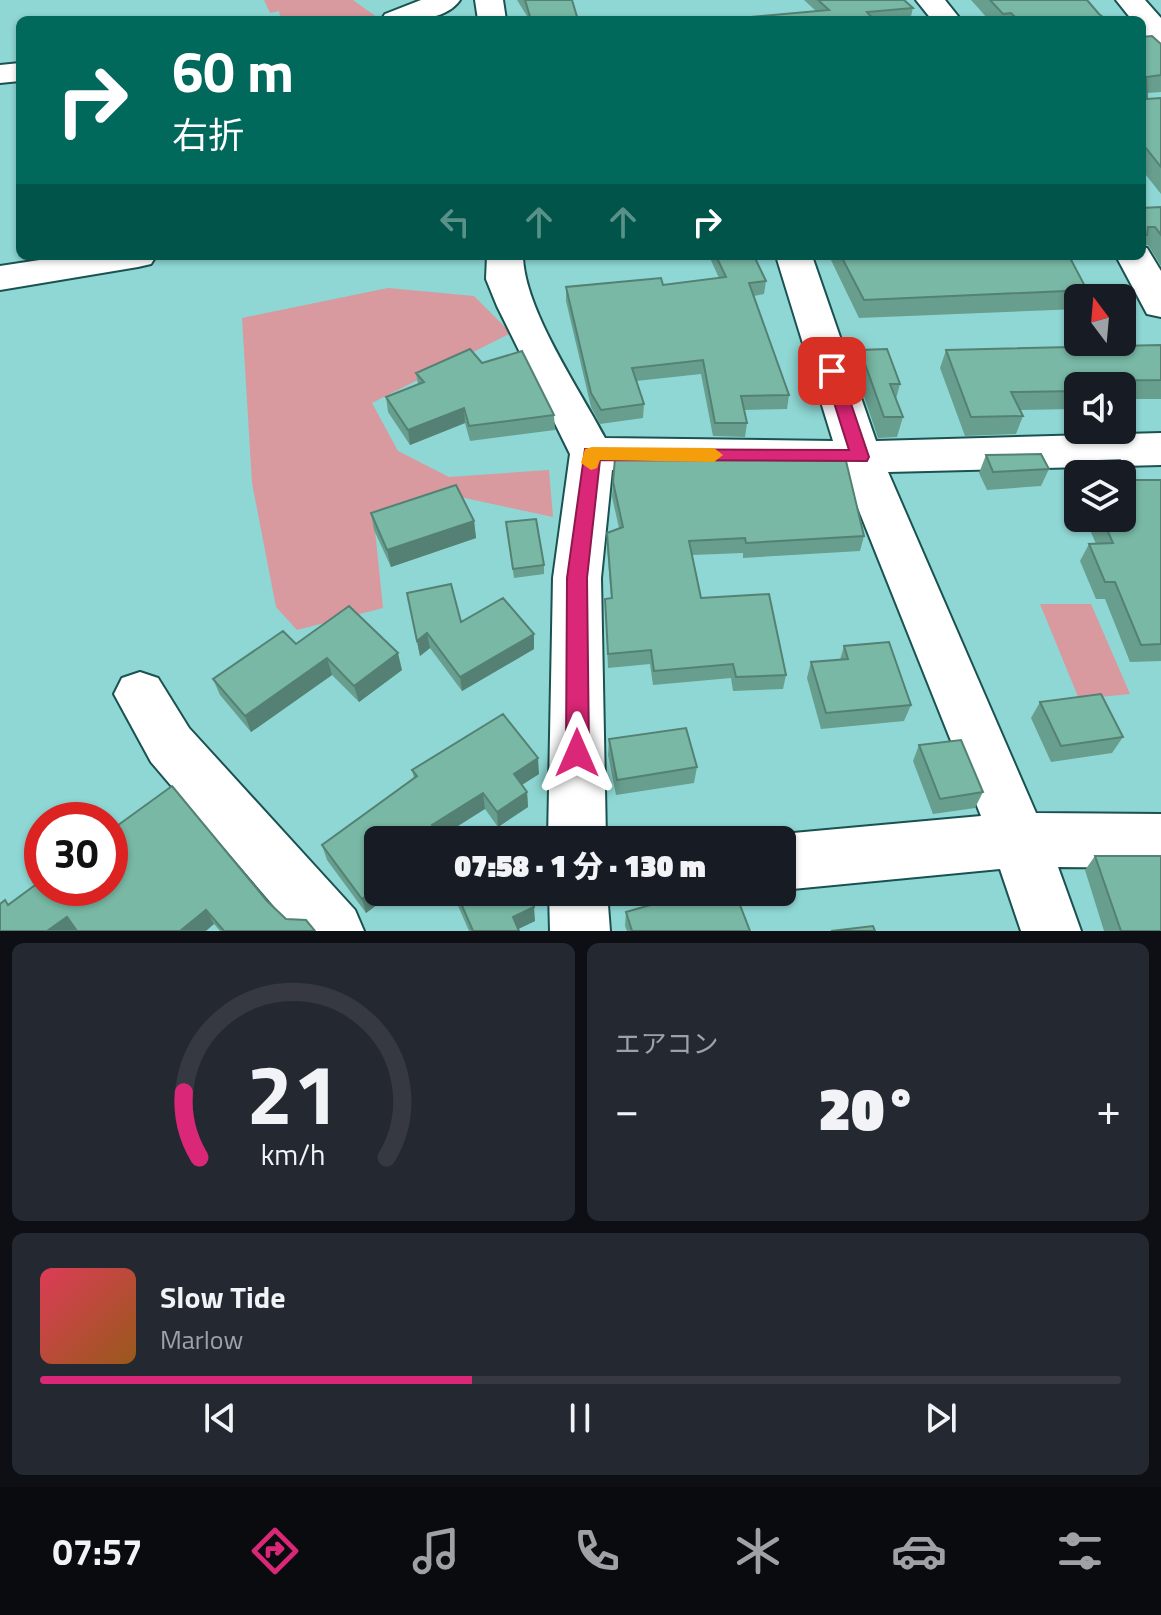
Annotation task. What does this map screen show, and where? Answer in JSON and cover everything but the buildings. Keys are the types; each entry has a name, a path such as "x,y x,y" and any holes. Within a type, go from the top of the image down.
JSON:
{"street":[{"path":"405,16 446,0"},
{"path":"930,0 944,16"},
{"path":"1144,8 1161,36"},
{"path":"0,278 113,260"},
{"path":"505,260 505,279 516,306 592,454 577,578 577,826"},
{"path":"795,260 860,457 1019,840 1051,931"},
{"path":"1136,260 1161,305"},
{"path":"592,454 860,457 1161,449"},
{"path":"140,694 170,745 334,931"},
{"path":"796,861 1019,840 1161,841"},
{"path":"579,906 580,931"}],"shaded area":[{"path":"264,0 353,0 375,16 280,16 279,11 270,13"},
{"path":"388,288 474,296 511,333 372,403 398,451 449,477 549,470 553,517 446,494 375,530 383,608 297,630 276,607 252,483 242,318"},
{"path":"1040,604 1091,604 1130,694 1079,699"}],"slow traffic":[{"path":"591,463 592,454 714,455"}],"route":[{"path":"577,753 577,578 592,454 860,457 832,371"}]}
